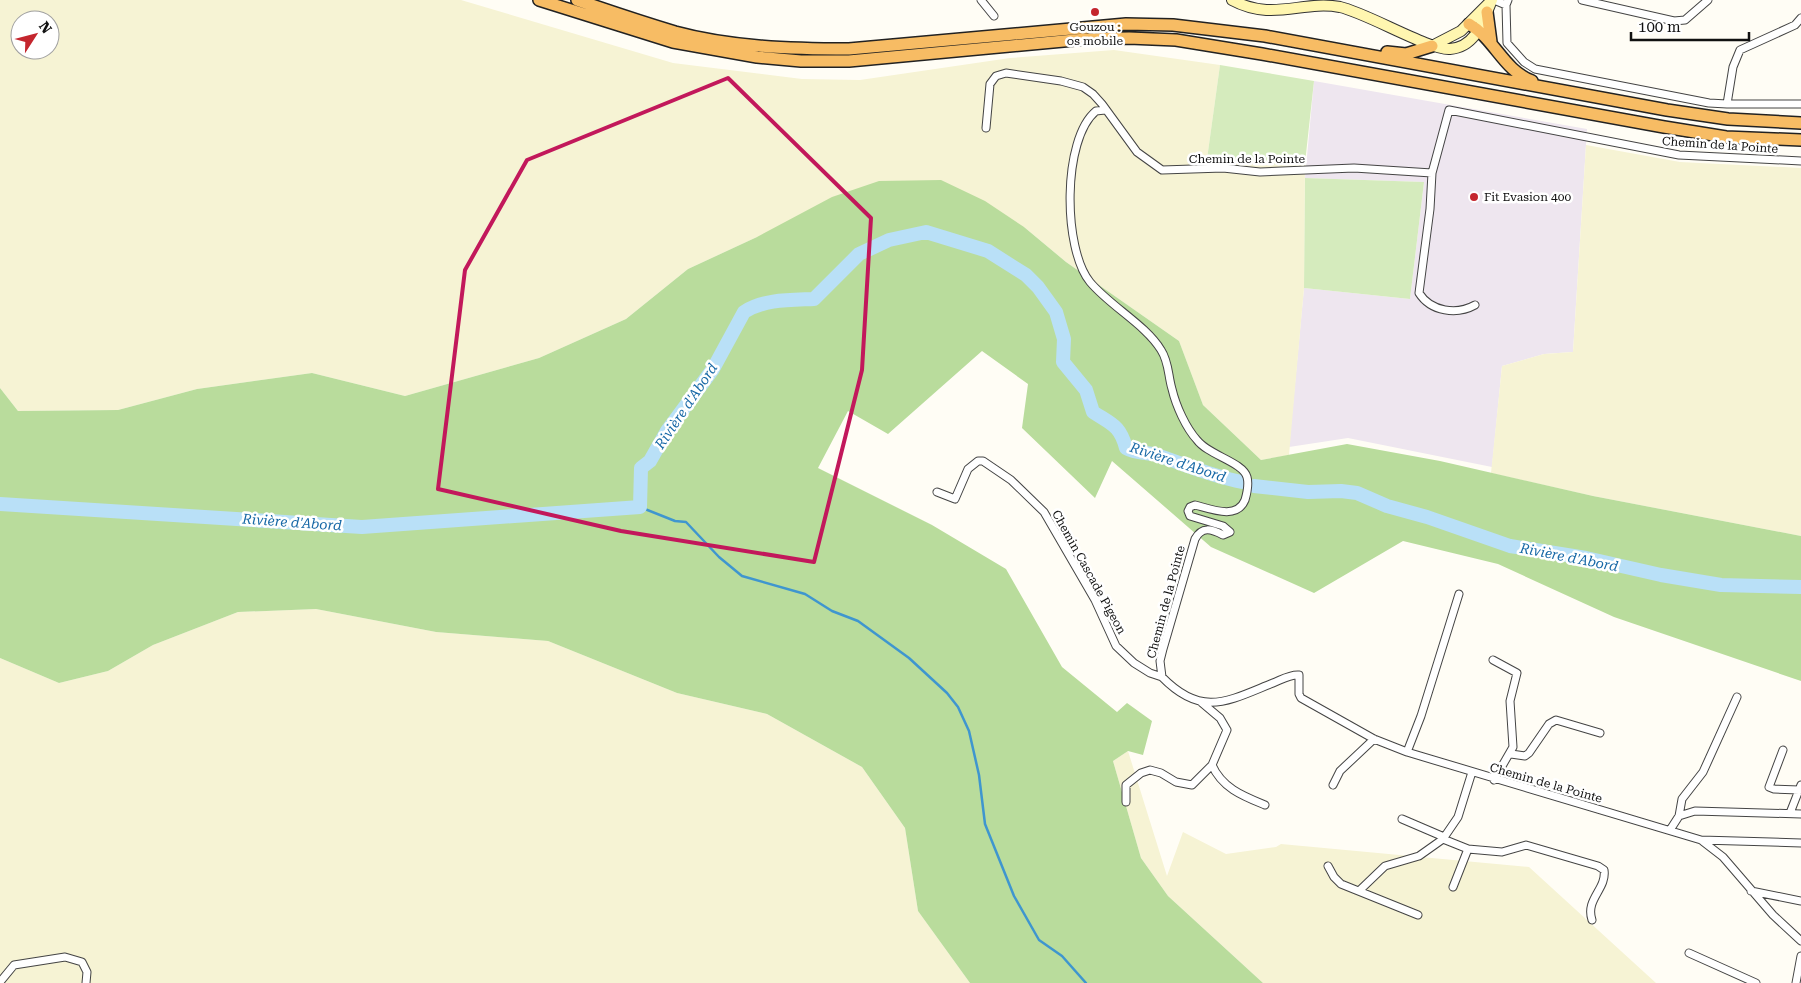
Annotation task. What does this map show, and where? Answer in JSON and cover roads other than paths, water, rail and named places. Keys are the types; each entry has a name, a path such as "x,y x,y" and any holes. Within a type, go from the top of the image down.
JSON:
{"highway":[{"path":"539,0 673,42 757,57 800,61 849,61 1085,39 1176,40 1272,55 1726,137 1801,140"},
{"path":"577,0 676,32 761,46 805,49 849,49 1126,24 1173,25 1398,53 1413,52 1432,46"},
{"path":"1487,12 1491,42"},
{"path":"1474,27 1491,42 1511,68 1522,77 1538,83 1702,115"},
{"path":"1265,36 1702,115 1728,119 1801,123"}],"main road":[{"path":"1232,0 1245,6 1265,11 1338,6 1380,21 1442,49 1458,47 1474,37 1474,27 1492,0"},
{"path":"1474,27 1487,12 1492,0"}],"street":[{"path":"981,0 994,16"},
{"path":"1492,0 1507,2 1507,43 1524,62 1535,69 1691,101 1726,104 1801,104"},
{"path":"1582,0 1674,21 1685,20 1708,0"},
{"path":"1726,104 1733,67 1740,50 1795,25 1801,18"},
{"path":"986,128 990,84 996,76 1006,72 1061,81 1083,87 1093,94 1105,110"},
{"name":"Chemin de la Pointe","path":"1801,161 1679,155 1449,110 1442,144 1432,173 1354,168 1260,172 1204,168 1168,171 1154,166 1137,152 1105,110 1096,111 1085,123 1078,138 1072,166 1070,195 1072,226 1081,264 1089,281 1115,307 1145,332 1162,351 1167,361 1176,402 1198,442 1216,456 1241,468 1248,483 1246,496 1239,509 1232,512 1195,506 1190,507 1188,511 1190,516 1223,526 1230,532 1223,535 1210,529 1204,530 1199,532 1195,539 1163,649 1160,662 1162,677 1182,693 1214,704 1288,676 1299,675 1300,683 1298,689 1301,698 1374,739 1407,752 1494,780 1701,840 1723,856 1750,890 1801,941"},
{"path":"1432,173 1430,209 1419,293 1431,304 1448,311 1467,309 1475,304"},
{"name":"Chemin Cascade Pigeon","path":"937,492 955,498 968,469 978,461 983,461 1011,480 1044,512 1095,600 1116,646 1134,663 1150,673 1162,677"},
{"path":"1407,752 1421,716 1459,594"},
{"path":"1493,660 1517,674 1510,701 1514,733 1511,754 1494,780"},
{"path":"1670,830 1679,816 1682,799 1703,772 1737,697"},
{"path":"1126,802 1126,785 1141,773 1155,771 1176,782 1192,784 1212,765 1226,730 1220,718 1199,700"},
{"path":"1511,754 1525,756 1529,753 1549,724 1556,720 1600,733"},
{"path":"1333,785 1340,771 1374,739"},
{"path":"1784,750 1769,787 1774,789 1800,788 1790,813"},
{"path":"1212,765 1220,780 1241,796 1265,805"},
{"path":"1360,890 1385,866 1419,856 1443,838 1458,817 1472,772"},
{"path":"1679,816 1695,811 1801,814"},
{"path":"1402,820 1468,849 1502,852 1526,845 1598,866 1604,870 1605,877 1590,904 1592,920"},
{"path":"1701,840 1801,843"},
{"path":"1453,887 1468,849"},
{"path":"1328,866 1334,877 1342,884 1418,915"},
{"path":"1750,890 1801,901"},
{"path":"1689,953 1756,983"},
{"path":"1796,983 1801,956"},
{"path":"0,982 14,965 65,957 82,962 86,972 86,983"}],"waterway":[{"name":"Rivière d'Abord","path":"0,504 362,527 640,507 641,468 650,461 667,431 713,369 744,312 769,302 814,299 859,254 889,240 926,232 988,251 1026,275 1038,287 1056,312 1064,339 1063,362 1086,390 1093,412 1118,430 1126,448 1157,455 1242,482"},
{"name":"Rivière d'Abord","path":"1254,486 1308,492 1341,491 1357,493 1387,506 1427,517 1510,546 1586,558 1661,575 1721,585 1801,587"},
{"path":"640,507 675,521 686,522 719,557 742,576 805,594 832,611 858,621 909,658 947,693 958,707 969,731 979,775 985,824 1014,896 1039,940 1062,956 1086,983"}],"place":[{"name":"Gouzou : os mobile","path":"1095,12"},
{"name":"Fit Evasion 400","path":"1474,197"}]}
